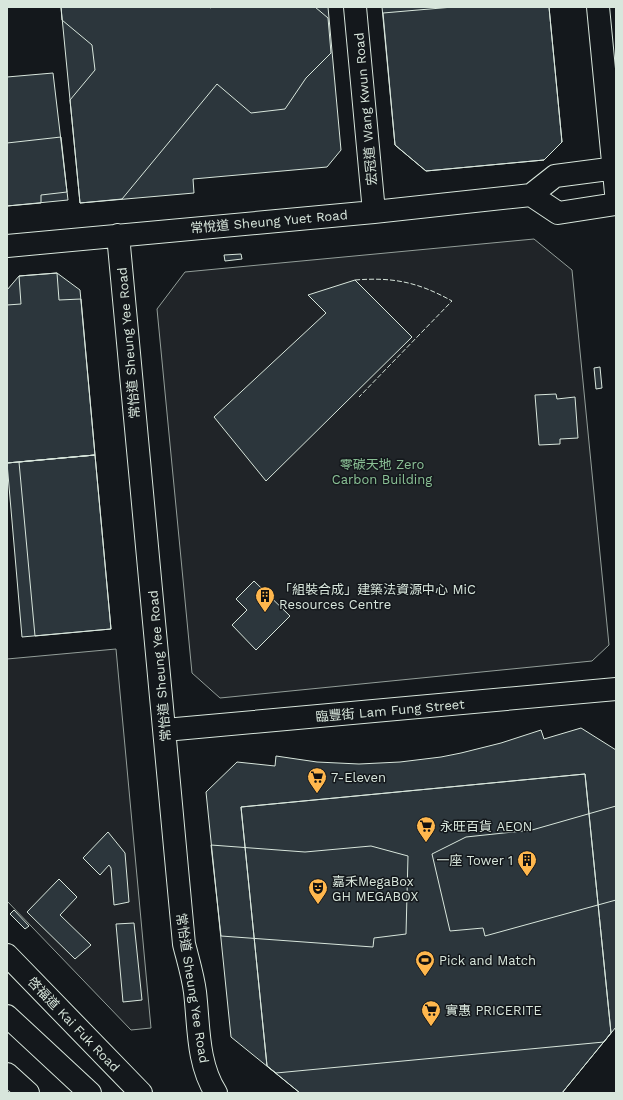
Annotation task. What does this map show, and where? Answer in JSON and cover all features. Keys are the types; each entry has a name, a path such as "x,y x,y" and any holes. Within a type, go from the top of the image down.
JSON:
{"main road":[{"name":"宏冠道 Wang Kwun Road","path":"355,7 374,212"},
{"path":"598,7 615,168 616,193"},
{"path":"615,168 555,176 531,195 558,213 616,204"},
{"name":"常悅道 Sheung Yuet Road","path":"7,246 374,212 531,195"},
{"name":"常怡道 Sheung Yee Road","path":"118,235 184,944 195,990 200,1048 206,1074 216,1093"},
{"name":"臨豐街 Lam Fung Street","path":"165,730 616,689"},
{"name":"啓福道 Kai Fuk Road","path":"7,955 141,1093"},
{"path":"7,1016 90,1093"},
{"path":"7,1074 28,1093"},
{"path":"7,1080 18,1093"}],"green space":[{"name":"零碳天地 Zero Carbon Building","path":"534,239 572,270 609,645 592,661 220,698 192,673 157,309 185,272"},
{"path":"116,649 151,1028 131,1030 7,901 7,659"}],"building":[{"path":"61,7 328,7 341,150 327,167 193,179 194,193 80,203"},
{"path":"61,7 315,7 328,18 331,53 306,78 285,109 251,113 217,84 122,199 80,203 70,100 95,70 92,45 62,20"},
{"path":"382,7 549,7 562,142 544,160 426,171 395,145"},
{"path":"453,7 549,7 562,142 544,160 426,171 395,145 383,13"},
{"path":"53,73 68,200 7,206 7,77"},
{"path":"61,137 67,192 41,195 41,203 7,206 7,143"},
{"path":"241,254 242,259 225,261 224,255"},
{"path":"57,273 80,290 95,455 7,463 7,290 19,276"},
{"path":"57,273 59,300 81,299 95,455 7,463 7,305 21,304 19,276"},
{"path":"355,280 412,337 266,481 214,417 326,313 308,295"},
{"path":"600,367 602,388 596,389 594,368"},
{"path":"556,394 557,399 575,397 578,438 560,439 560,444 539,445 535,395"},
{"path":"95,455 111,629 35,636 19,462"},
{"path":"95,455 111,629 22,637 7,463"},
{"name":"「組裝合成」建築法資源中心 MiC Resources Centre","path":"254,581 290,616 256,650 232,625 247,610 236,599"},
{"path":"581,728 616,750 616,1027 562,1093 300,1093 231,1037 206,792 237,762 275,766 276,756 317,762 359,764 400,762 461,753 501,743 541,730 544,739"},
{"path":"585,774 611,1033 604,1042 276,1073 267,1066 241,807"},
{"path":"585,774 611,1033 562,1093 300,1093 267,1066 241,807"},
{"name":"一座 Tower 1","path":"616,806 616,900 485,936 483,928 450,931 432,854 466,837 532,830"},
{"path":"108,832 125,853 129,902 114,905 111,868 109,865 100,875 83,858"},
{"path":"211,845 305,852 371,846 408,856 406,934 374,938 373,947 221,936"},
{"path":"59,879 77,897 60,915 91,945 75,959 27,912"},
{"path":"14,910 29,926 25,929 10,914"},
{"path":"134,923 142,1000 123,1002 116,924"}],"fence":[{"path":"355,280 381,279 405,282 428,289 452,301 359,397"}],"place":[{"name":"「組裝合成」建築法資源中心 MiC Resources Centre","path":"265,613"},
{"name":"7-Eleven","path":"317,794"},
{"name":"永旺百貨 AEON","path":"426,843"},
{"name":"一座 Tower 1","path":"527,877"},
{"name":"嘉禾MegaBox GH MEGABOX","path":"318,905"},
{"name":"Pick and Match","path":"425,977"},
{"name":"實惠 PRICERITE","path":"431,1027"}]}
